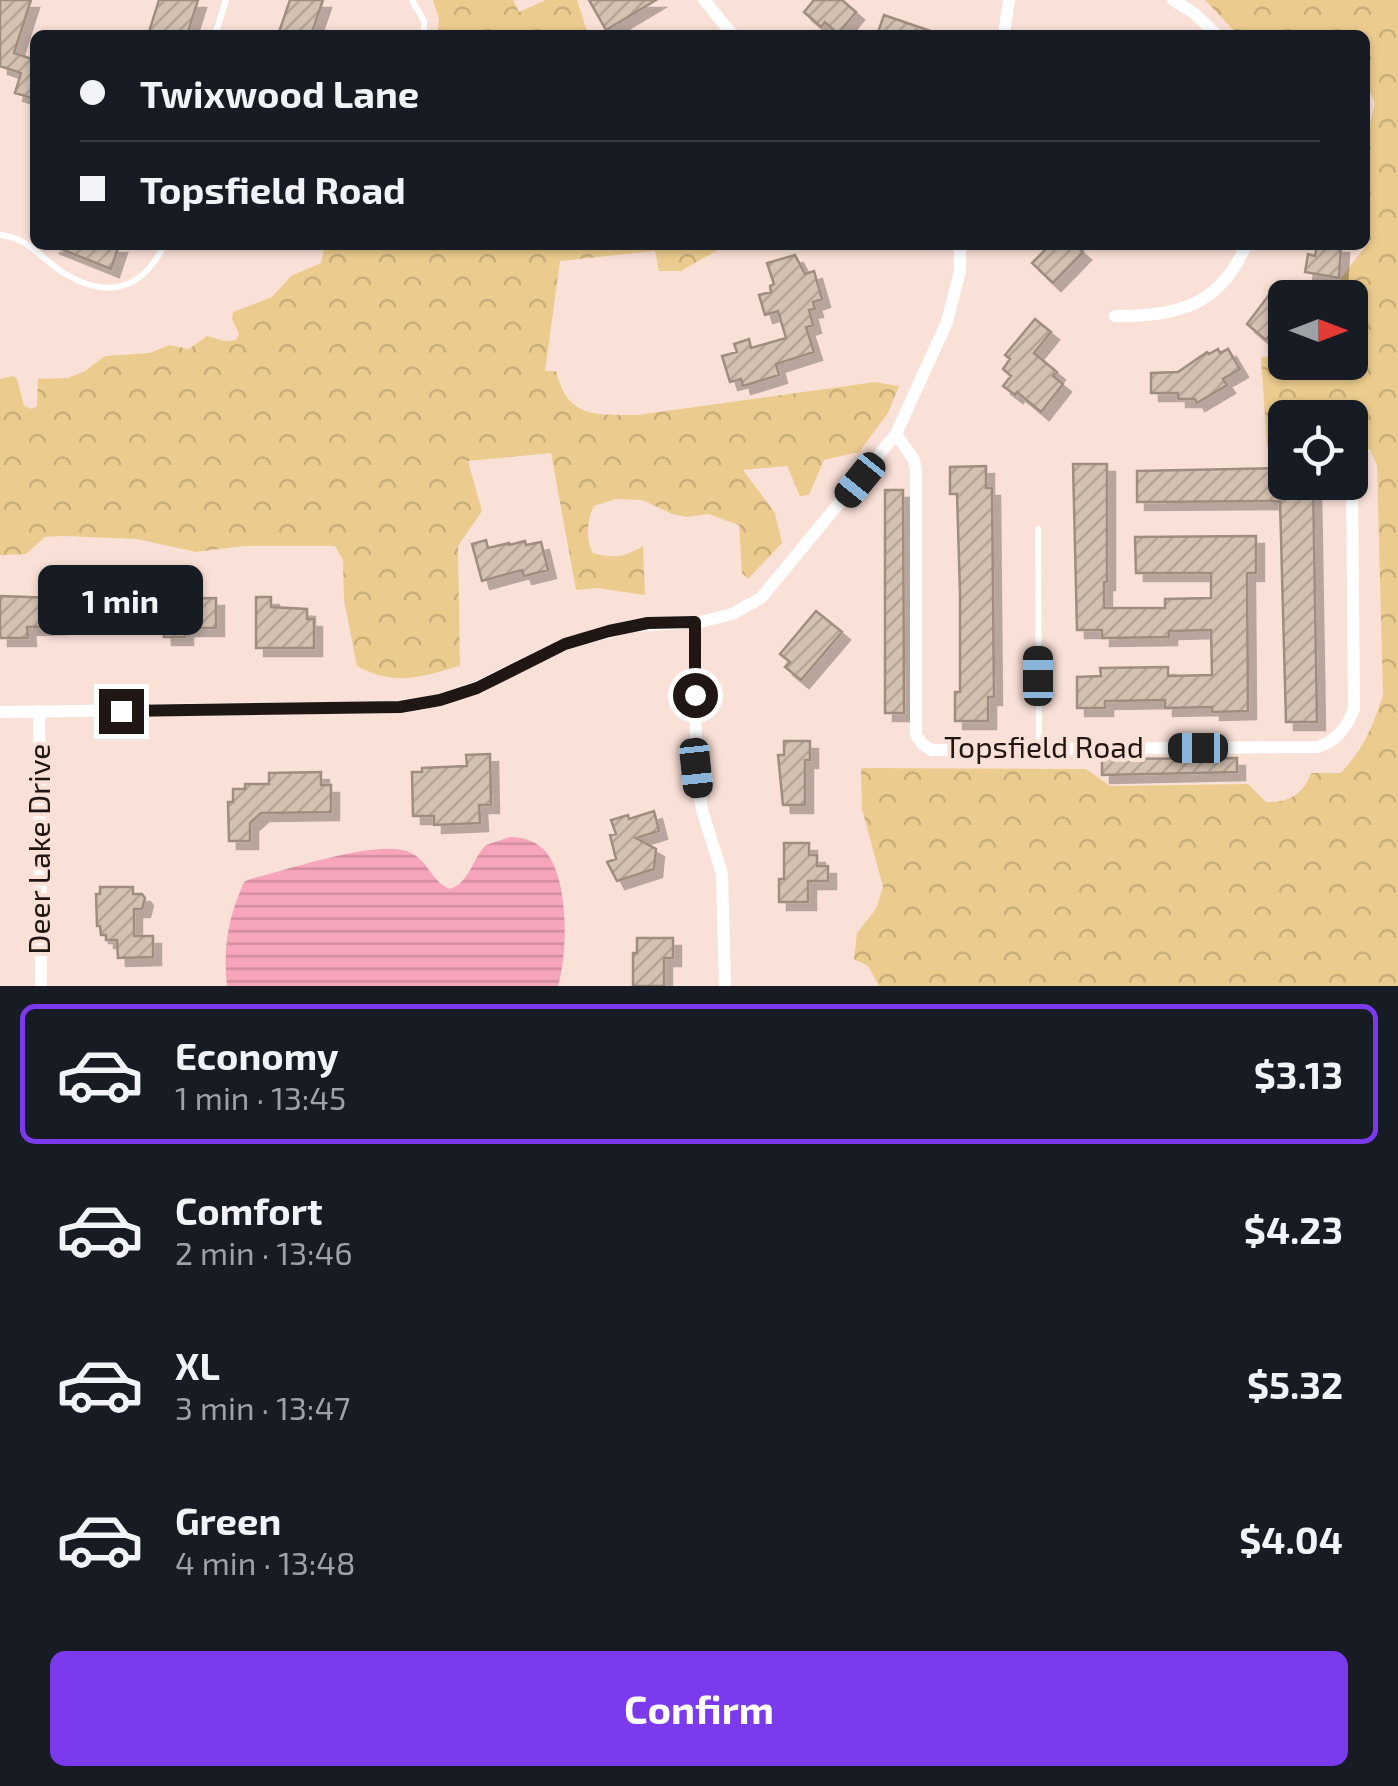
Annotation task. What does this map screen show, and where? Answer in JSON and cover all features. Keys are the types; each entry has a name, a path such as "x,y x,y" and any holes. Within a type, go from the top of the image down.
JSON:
{"street":[{"path":"704,0 729,30"},
{"path":"1005,30 1009,0"},
{"path":"1173,0 1212,30"},
{"path":"0,712 400,707 477,688 544,653 594,635 648,623 695,622 732,614 761,598 896,434 946,322 960,271 960,250"},
{"path":"1115,316 1167,314 1206,298 1228,277 1243,250"},
{"name":"Topsfield Road","path":"896,434 914,460 916,473 916,734 932,750 1330,743 1350,721 1354,709 1352,500"},
{"path":"695,622 696,768 702,810 722,874 726,986"},
{"name":"Deer Lake Drive","path":"39,711 41,986"}],"lane":[{"path":"217,30 226,0"},
{"path":"412,0 424,30"},
{"path":"0,235 16,237 30,246"},
{"path":"37,250 64,274 92,286 115,290 138,279 155,263 162,250"},
{"path":"1038,529 1039,749"}],"green space":[{"path":"433,0 513,0 519,12 546,0 577,0 586,30 438,30"},
{"path":"1205,0 1398,0 1398,986 879,986 868,966 854,959 857,933 876,909 883,887 862,809 861,768 1086,769 1110,786 1248,784 1266,802 1274,802 1299,792 1311,773 1340,773 1372,726 1383,695 1377,466 1368,449 1368,400 1268,400 1267,447 1261,357 1268,357 1268,380 1368,380 1368,280 1339,280 1363,250 1370,250 1370,124 1375,103 1370,92 1370,30 1233,30"},
{"path":"324,250 718,250 681,271 659,271 655,251 560,261 545,371 556,371 567,398 575,406 608,415 637,415 875,382 899,386 888,413 859,452 824,460 809,495 800,496 787,466 743,470 775,513 782,543 748,579 742,573 739,525 708,514 672,514 642,500 616,499 594,506 588,530 590,548 593,553 613,556 643,546 645,595 596,588 576,590 551,453 468,461 482,511 458,546 460,666 420,676 396,678 357,666 344,600 343,560 335,546 243,546 196,552 137,539 63,536 45,537 26,554 0,555 0,379 17,379 24,406 32,409 37,406 38,379 68,378 105,356 150,353 169,345 189,349 207,336 236,340 239,334 233,312 272,297 291,276 321,263"}],"shaded area":[{"path":"510,837 530,840 554,864 563,898 565,936 558,986 227,986 228,933 244,882 332,857 397,849 417,857 450,889 462,881 486,845"}],"building":[{"path":"0,0 31,0 14,53 30,58 30,98 15,93 21,73 0,66"},
{"path":"159,0 198,0 189,30 150,30"},
{"path":"290,0 323,0 313,30 280,30"},
{"path":"589,0 656,0 606,30"},
{"path":"814,0 842,0 856,12 841,30 834,30 825,22 821,27 804,12"},
{"path":"884,15 927,30 879,30"},
{"path":"64,250 117,250 111,269"},
{"path":"1045,250 1083,252 1053,283 1032,263"},
{"path":"1316,250 1341,250 1339,278 1305,272 1308,254 1315,256"},
{"path":"795,255 805,274 814,271 822,299 813,302 815,309 809,310 813,325 806,327 814,352 776,364 779,375 743,386 741,379 730,382 722,356 737,352 734,344 749,339 751,348 786,338 778,311 765,315 759,295 771,292 770,286 774,284 767,263"},
{"path":"1268,296 1268,338 1266,340 1247,324"},
{"path":"1035,319 1051,332 1034,353 1057,372 1053,376 1063,384 1041,412 1003,386 1011,376 1003,369 1010,359 1005,355"},
{"path":"1218,349 1220,353 1228,349 1240,369 1223,379 1227,385 1197,403 1195,399 1178,399 1178,393 1151,393 1151,373 1178,372"},
{"path":"1073,464 1107,464 1104,608 1165,608 1165,599 1211,598 1211,573 1136,573 1135,537 1256,536 1256,573 1247,573 1248,711 1165,708 1165,700 1105,701 1105,708 1077,708 1077,677 1101,676 1100,668 1168,667 1168,676 1212,675 1211,630 1169,631 1169,637 1102,638 1102,630 1077,630"},
{"path":"986,466 986,488 992,488 994,697 988,697 988,721 955,721 955,692 960,692 960,593 957,494 950,494 950,467"},
{"path":"1268,468 1268,500 1313,500 1317,722 1286,722 1280,501 1137,502 1137,471"},
{"path":"885,490 903,490 904,713 885,713"},
{"path":"486,540 488,548 541,542 548,570 524,576 522,570 482,581 472,544"},
{"path":"0,596 57,598 58,626 27,627 28,638 0,638"},
{"path":"256,597 271,597 271,607 307,609 307,619 314,619 314,648 256,648"},
{"path":"216,598 216,628 185,628 185,637 164,637 163,599"},
{"path":"816,611 842,632 801,680 785,667 790,662 780,654"},
{"path":"784,741 810,741 810,760 805,760 805,805 783,805 778,755 784,755"},
{"path":"490,754 491,805 479,805 480,823 434,825 434,816 413,816 412,772 467,766 466,755"},
{"path":"1237,758 1237,772 1102,775 1102,759"},
{"path":"321,772 321,785 331,785 331,812 261,813 250,823 250,841 229,841 228,802 233,802 233,789 245,789 245,784 269,784 269,773"},
{"path":"654,811 659,831 636,838 656,849 654,869 617,881 607,862 616,859 610,835 616,834 611,820"},
{"path":"784,843 809,843 809,855 817,855 817,866 828,866 828,881 808,881 808,902 779,902 779,879 784,879"},
{"path":"100,887 133,887 133,894 142,894 142,909 134,909 134,936 153,936 153,957 118,958 117,940 106,940 97,926 96,894 100,894"},
{"path":"637,938 673,938 673,958 664,958 664,986 633,986"}],"route":[{"path":"121,711 400,707 477,688 565,644 648,623 695,622 695,695"}]}
